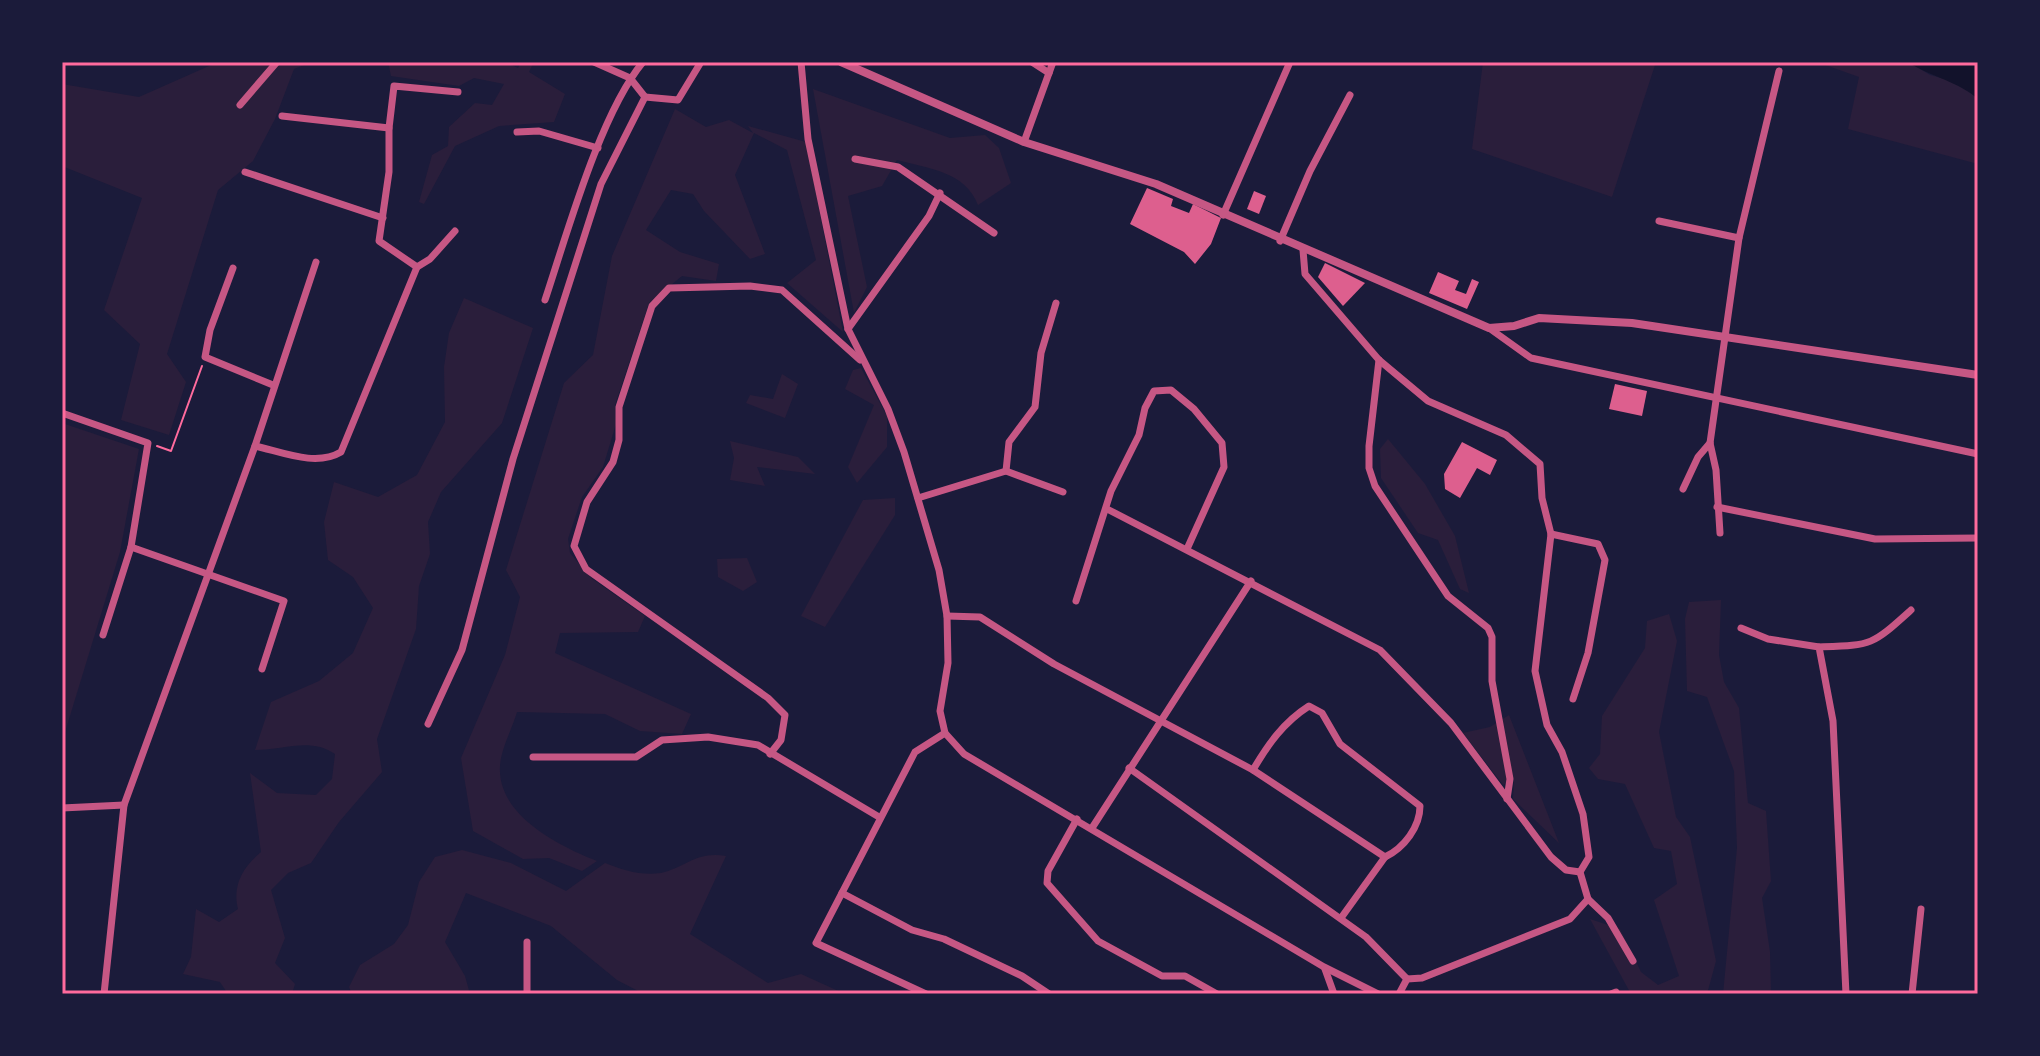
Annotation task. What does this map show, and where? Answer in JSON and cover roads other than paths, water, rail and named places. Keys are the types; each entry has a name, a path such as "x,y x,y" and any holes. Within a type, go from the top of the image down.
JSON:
{"street":[{"path":"240,105 277,62"},
{"path":"594,62 630,78 645,97 678,100 701,62"},
{"path":"545,300 598,148 630,78 643,62"},
{"path":"801,62 808,139 848,329 888,409 939,570 947,616 948,663 940,711 945,733 964,754 1324,967 1378,994"},
{"path":"841,62 1024,142 1156,184 1280,241 1489,328 1531,358 1978,454"},
{"path":"1032,62 1049,73"},
{"path":"1024,142 1053,62"},
{"path":"1223,215 1290,62"},
{"path":"1720,533 1716,470 1710,443 1739,238 1779,71"},
{"path":"417,267 379,241 394,86 458,92"},
{"path":"1280,241 1310,171 1350,95"},
{"path":"428,724 462,650 513,459 601,184 645,97"},
{"path":"282,116 389,128"},
{"path":"517,132 539,131 598,148"},
{"path":"855,159 898,167 994,233"},
{"path":"245,172 383,218"},
{"path":"848,329 929,216 940,193"},
{"path":"1659,221 1739,238"},
{"path":"255,446 328,460 341,452 417,267 430,259 455,231"},
{"path":"1303,250 1305,274 1379,360 1428,401 1506,435 1540,464 1542,498 1551,534 1535,671 1547,725 1562,752 1583,814 1589,857 1580,872 1588,899 1608,918 1633,961"},
{"path":"104,994 124,805 206,573 255,446 316,262"},
{"path":"233,268 210,330 205,357 273,385"},
{"path":"770,754 781,740 785,715 768,698 586,569 574,546 587,502 613,462 619,440 619,407 652,306 669,288 750,286 782,290 862,361"},
{"path":"1006,471 1009,442 1035,407 1041,353 1056,303"},
{"path":"1489,328 1514,326 1539,318 1632,323 1978,375"},
{"path":"1379,360 1369,468 1375,486 1448,596 1488,628 1492,637 1492,681 1510,779 1507,799"},
{"path":"1076,601 1107,509 1154,391 1171,390 1222,443 1224,467 1187,549"},
{"path":"62,413 148,443 131,547 103,635"},
{"path":"1683,489 1698,457 1710,443"},
{"path":"918,498 1006,471 1063,492"},
{"path":"1717,507 1875,539 1978,538"},
{"path":"1107,509 1380,650 1451,723 1551,857 1566,870 1580,872"},
{"path":"1551,534 1598,544 1605,560 1588,653 1573,699"},
{"path":"131,547 284,601 262,669"},
{"path":"1092,828 1251,581"},
{"path":"1741,628 1768,639 1819,647 1864,645 1884,637 1911,610"},
{"path":"947,616 980,617 1054,664 1253,770 1385,857"},
{"path":"1819,647 1833,721 1846,994"},
{"path":"1253,770 1270,742 1295,715 1309,706 1316,708 1340,744 1420,806 1420,821 1396,852 1385,857 1341,918"},
{"path":"926,994 816,943 915,752 945,733"},
{"path":"533,757 636,757 662,740 708,737 758,745 879,817"},
{"path":"1129,768 1228,841 1341,918 1387,956 1407,979"},
{"path":"62,808 124,805"},
{"path":"1077,819 1048,871 1047,883 1098,941 1162,976 1185,976 1217,994"},
{"path":"842,893 912,930 944,939 1022,976 1049,994"},
{"path":"1407,979 1422,978 1570,919 1588,899"},
{"path":"1912,994 1921,909"},
{"path":"527,942 527,994"},
{"path":"1324,967 1334,994"},
{"path":"1399,994 1407,979"}]}
